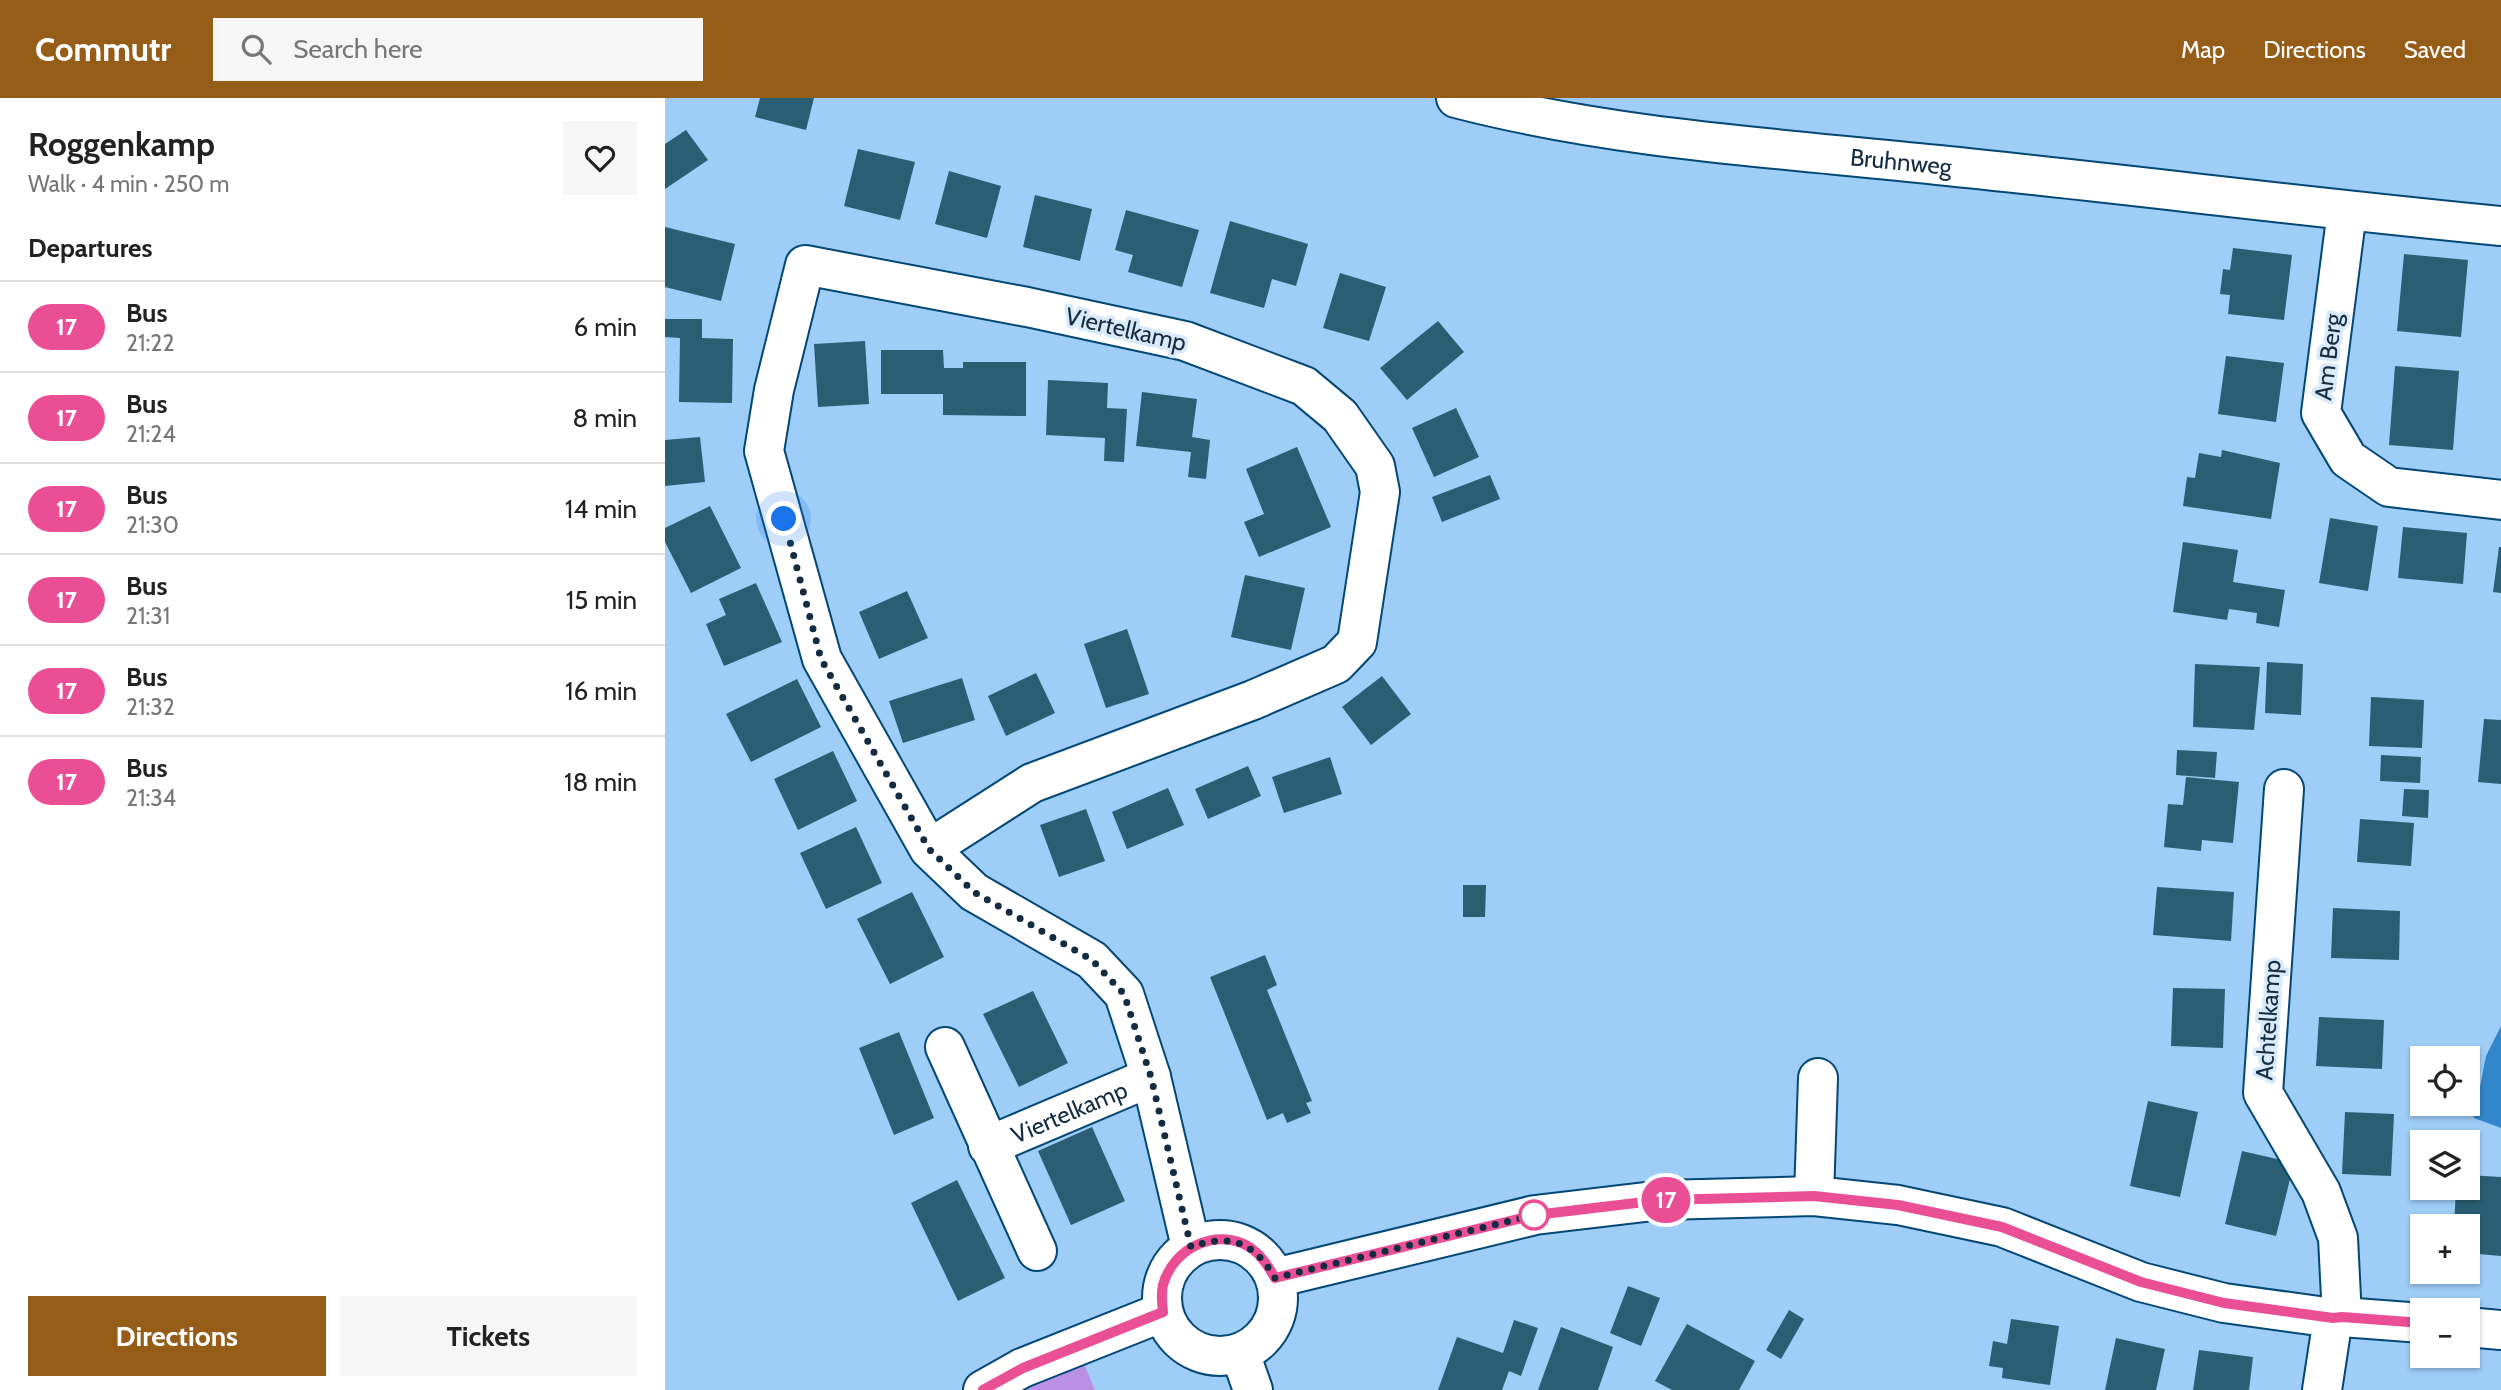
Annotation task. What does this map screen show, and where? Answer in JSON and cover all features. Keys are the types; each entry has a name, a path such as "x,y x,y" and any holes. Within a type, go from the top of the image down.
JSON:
{"street":[{"name":"Bruhnweg","path":"1456,98 1517,114 1623,132 2501,226"},
{"name":"Am Berg","path":"2347,211 2321,414 2348,459 2389,486 2501,500"},
{"name":"Viertelkamp","path":"929,849 1032,783 1253,700 1336,664 1357,642 1380,492 1375,466 1340,416 1304,386 1185,341 1027,307 805,265 774,390 764,451 821,659 929,849 974,892 1092,960 1124,994 1151,1077 1191,1247"},
{"name":"Achtelkamp","path":"2284,789 2263,1093 2321,1192 2339,1238 2338,1318 2322,1390"},
{"name":"Viertelkamp","path":"945,1047 1037,1251"},
{"name":"Viertelkamp","path":"988,1146 1151,1077"},
{"path":"1809,1085 1814,1196"},
{"path":"1275,1278 1535,1215 1661,1200 1814,1196 1898,1205 2002,1227 2141,1282 2224,1303 2338,1318 2410,1322"},
{"path":"1210,1240 1230,1240 1249,1247 1265,1260 1275,1278 1279,1296 1269,1331 1256,1344 1240,1353 1221,1357 1202,1354 1184,1345 1171,1330 1163,1312 1162,1287 1172,1264 1191,1247 1210,1240"},
{"path":"983,1390 1023,1368 1163,1312"},
{"path":"2480,1328 2501,1329"},
{"path":"1240,1353 1253,1390"}],"shaded area":[{"path":"1078,1350 1095,1390 998,1390"}],"water":[{"path":"2501,1026 2501,1128 2474,1118 2480,1116 2480,1087 2486,1056"}],"building":[{"path":"760,98 814,98 806,130 755,117"},
{"path":"686,130 708,160 665,189 665,144"},
{"path":"858,149 915,162 900,220 844,206"},
{"path":"949,171 1001,186 987,238 935,224"},
{"path":"1035,195 1092,209 1080,261 1023,247"},
{"path":"1126,210 1199,230 1182,287 1128,272 1133,255 1115,250"},
{"path":"1230,221 1308,244 1296,286 1272,279 1264,308 1210,293"},
{"path":"665,227 735,244 721,301 665,287"},
{"path":"2233,248 2292,255 2284,320 2228,314 2230,295 2220,294 2223,269 2230,270"},
{"path":"2404,254 2468,260 2461,337 2397,331"},
{"path":"1340,273 1386,287 1369,341 1323,328"},
{"path":"665,319 702,319 702,338 733,339 732,403 679,402 680,338 665,337"},
{"path":"1438,321 1464,352 1407,400 1380,368"},
{"path":"865,341 869,404 818,407 814,344"},
{"path":"881,350 943,350 944,368 963,368 963,362 1026,362 1026,416 943,415 943,394 881,394"},
{"path":"2226,356 2284,363 2276,422 2218,414"},
{"path":"2395,366 2459,371 2453,450 2389,445"},
{"path":"1048,380 1108,383 1107,408 1127,409 1124,462 1104,461 1105,438 1046,435"},
{"path":"1142,392 1197,399 1192,437 1210,440 1206,479 1188,477 1191,452 1136,446"},
{"path":"1456,408 1479,457 1434,477 1412,428"},
{"path":"700,437 705,482 665,486 665,440"},
{"path":"1297,447 1331,527 1259,557 1244,522 1264,514 1246,469"},
{"path":"2222,450 2280,463 2271,519 2183,506 2187,477 2195,478 2199,453 2221,457"},
{"path":"1490,475 1500,499 1442,522 1432,497"},
{"path":"710,506 741,568 691,593 665,542 665,528"},
{"path":"2330,518 2378,526 2368,591 2319,583"},
{"path":"2403,527 2467,533 2463,584 2398,578"},
{"path":"2183,542 2238,550 2233,582 2285,590 2279,627 2256,623 2257,613 2229,609 2227,620 2173,612"},
{"path":"2501,547 2501,593 2493,592"},
{"path":"1245,575 1305,588 1291,650 1231,637"},
{"path":"756,583 782,642 724,666 706,624 726,615 719,599"},
{"path":"907,591 928,638 879,659 859,612"},
{"path":"1127,629 1149,694 1106,708 1084,644"},
{"path":"2267,662 2303,664 2301,715 2265,713"},
{"path":"2195,664 2260,667 2254,730 2193,727"},
{"path":"1036,673 1055,713 1006,736 988,696"},
{"path":"1382,676 1411,714 1371,745 1342,707"},
{"path":"962,678 975,720 903,743 889,701"},
{"path":"797,679 821,727 751,762 726,714"},
{"path":"2371,697 2424,700 2422,748 2369,746"},
{"path":"2484,719 2501,720 2501,784 2478,782"},
{"path":"2177,750 2217,752 2215,778 2176,775"},
{"path":"833,751 857,801 798,830 774,779"},
{"path":"2381,755 2421,757 2420,783 2380,781"},
{"path":"1330,757 1342,794 1284,813 1272,777"},
{"path":"1248,766 1261,796 1208,819 1195,789"},
{"path":"2186,777 2239,782 2233,843 2202,840 2201,851 2164,847 2168,804 2183,805"},
{"path":"1168,788 1184,825 1127,849 1112,812"},
{"path":"2404,789 2429,790 2428,818 2402,816"},
{"path":"1086,809 1105,861 1059,877 1040,825"},
{"path":"2360,819 2414,823 2411,866 2357,862"},
{"path":"856,827 882,883 826,909 800,853"},
{"path":"1463,885 1486,885 1485,917 1463,917"},
{"path":"2157,887 2234,892 2231,941 2153,935"},
{"path":"912,892 944,957 890,984 857,919"},
{"path":"2333,908 2400,911 2399,960 2331,958"},
{"path":"1265,955 1277,985 1267,990 1312,1101 1306,1103 1311,1113 1287,1123 1283,1113 1267,1120 1210,977"},
{"path":"2173,988 2225,989 2223,1048 2171,1046"},
{"path":"1033,991 1068,1063 1019,1087 983,1014"},
{"path":"2319,1017 2384,1020 2382,1069 2316,1066"},
{"path":"899,1032 934,1118 894,1135 859,1048"},
{"path":"2148,1101 2198,1112 2180,1197 2130,1186"},
{"path":"2345,1112 2394,1114 2391,1176 2342,1174"},
{"path":"1092,1127 1125,1201 1071,1225 1038,1151"},
{"path":"2242,1151 2294,1163 2276,1236 2225,1224"},
{"path":"2480,1176 2501,1177 2501,1256 2480,1254 2480,1214 2455,1214 2455,1200 2480,1200"},
{"path":"957,1180 1005,1278 958,1301 911,1203"},
{"path":"1628,1286 1660,1298 1641,1346 1610,1333"},
{"path":"1789,1310 1804,1319 1781,1359 1766,1350"},
{"path":"2011,1319 2059,1326 2050,1385 2002,1378 2003,1368 1989,1366 1993,1341 2007,1344"},
{"path":"1514,1320 1538,1328 1521,1376 1509,1371 1502,1390 1438,1390 1457,1337 1503,1353"},
{"path":"1687,1324 1755,1361 1739,1390 1672,1390 1655,1381"},
{"path":"1561,1327 1613,1347 1598,1390 1538,1390"},
{"path":"2116,1338 2165,1349 2156,1390 2105,1390"},
{"path":"2199,1350 2253,1357 2249,1390 2193,1390"}],"bus line":[{"name":"17","path":"983,1390 1023,1368 1163,1312 1162,1287 1172,1264 1191,1247 1210,1240 1230,1240 1249,1247 1265,1260 1275,1278 1535,1215 1661,1200 1814,1196 1898,1205 2002,1227 2141,1282 2224,1303 2333,1318 2410,1322"}],"route":[{"path":"784,519 821,659 929,849 974,892 1092,960 1124,994 1151,1077 1191,1247 1210,1240 1230,1240 1249,1247 1265,1260 1275,1278 1534,1215"}]}
